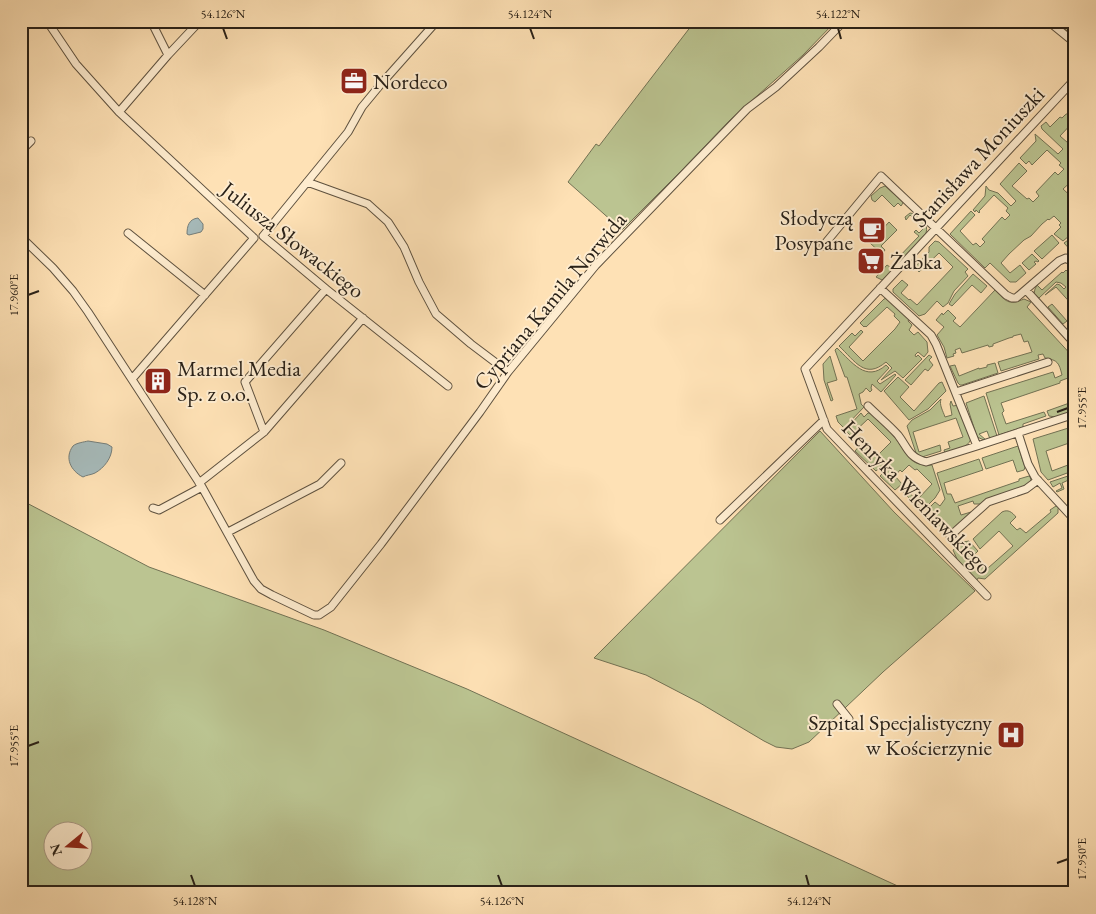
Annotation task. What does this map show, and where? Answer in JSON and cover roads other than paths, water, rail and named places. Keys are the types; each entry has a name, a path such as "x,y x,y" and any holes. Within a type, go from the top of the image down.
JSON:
{"street":[{"name":"Juliusza Słowackiego","path":"47,21 76,64 119,112 254,238 263,236 448,386"},
{"path":"151,21 168,55"},
{"path":"119,112 200,21"},
{"path":"263,236 348,132 362,107 437,21"},
{"name":"Cypriana Kamila Norwida","path":"228,532 254,581 261,589 314,614 319,615 331,607 381,544 508,372 596,265 747,109 776,87 844,21"},
{"path":"1048,21 1075,43"},
{"name":"Stanisława Moniuszki","path":"805,369 1075,79"},
{"path":"21,151 31,141"},
{"path":"823,246 881,176 1006,296 1016,298 1063,258 1075,264"},
{"path":"307,182 368,204 388,222 404,247 419,282 436,314 508,372"},
{"path":"128,233 205,295"},
{"path":"21,236 73,291 132,379 228,532 320,484 341,463"},
{"path":"132,379 254,238"},
{"path":"880,288 930,335 936,344 977,446"},
{"path":"264,432 245,382 326,289"},
{"path":"1026,290 1075,344"},
{"path":"153,508 159,510 200,485 264,432 363,318"},
{"path":"956,392 1048,362"},
{"name":"Henryka Wieniawskiego","path":"805,369 827,429 987,596"},
{"path":"868,406 897,435 912,456 926,462 1075,414"},
{"name":"Henryka Wieniawskiego","path":"720,520 824,420"},
{"path":"1018,433 1028,464 1038,480 1073,518"},
{"path":"950,536 988,502 1026,489 1038,480"},
{"path":"837,704 850,720"}],"place":[{"name":"Nordeco","path":"354,81"},
{"name":"Słodyczą Posypane","path":"872,230"},
{"name":"Żabka","path":"871,261"},
{"name":"Marmel Media Sp. z o.o.","path":"158,381"},
{"name":"Szpital Specjalistyczny w Kościerzynie","path":"1011,735"}]}
